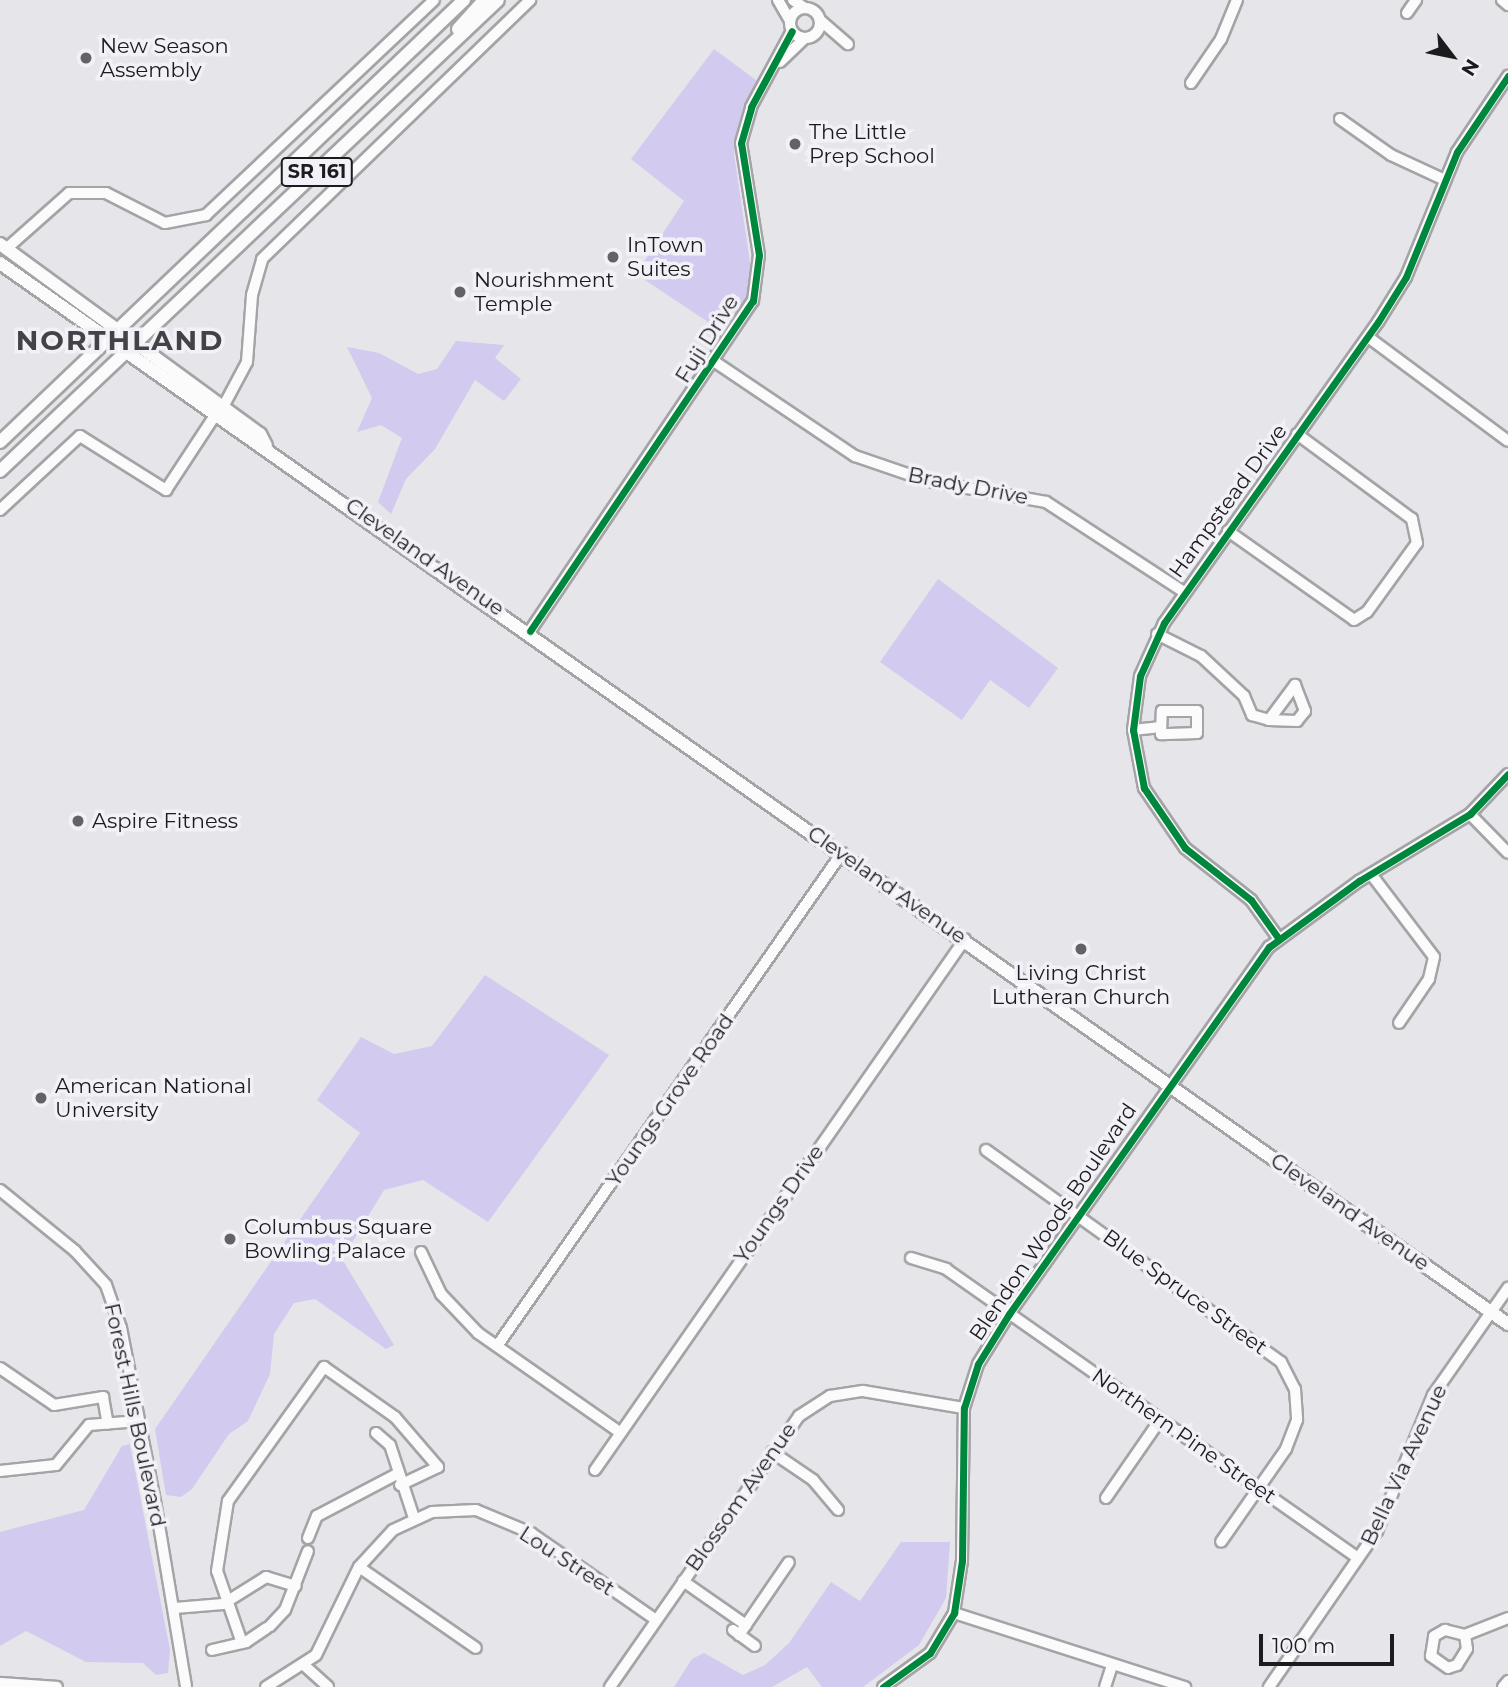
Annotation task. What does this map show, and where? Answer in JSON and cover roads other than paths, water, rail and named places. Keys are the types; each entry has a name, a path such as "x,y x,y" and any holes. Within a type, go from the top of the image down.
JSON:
{"main road":[{"name":"SR 161","path":"0,442 464,0"},
{"path":"427,68 484,0"},
{"name":"SR 161","path":"0,471 498,0"},
{"name":"Cleveland Avenue","path":"3,246 135,343 251,443 266,446 530,631 1508,1324"},
{"name":"Cleveland Avenue","path":"0,262 124,353 218,412"}],"street":[{"path":"3,246 69,193 106,193 165,223 206,215 434,0"},
{"path":"0,510 80,436 97,442 166,490 218,412 247,362 252,295 262,259 530,0"},
{"path":"778,0 791,26 804,39 817,34 838,35"},
{"path":"793,0 848,44"},
{"path":"1191,83 1221,39 1237,0"},
{"path":"1407,13 1416,0"},
{"path":"1502,0 1508,5"},
{"path":"791,26 805,8"},
{"path":"817,34 821,20"},
{"name":"Fuji Drive","path":"780,62 791,26"},
{"name":"Fuji Drive","path":"530,631 715,362 753,301 759,255 741,143 751,107 780,62 804,39"},
{"name":"Hampstead Drive","path":"1279,939 1251,900 1185,848 1161,818 1144,788 1133,730 1140,676 1157,634 1184,592 1368,337 1406,277 1445,180 1508,76"},
{"path":"1340,119 1391,155 1445,180"},
{"path":"1368,337 1508,442"},
{"name":"Brady Drive","path":"715,362 855,456 928,481 1046,502 1184,592"},
{"path":"1228,531 1354,620 1381,593 1417,543 1419,530 1297,434"},
{"path":"1157,634 1201,656 1244,696 1252,715 1269,720"},
{"path":"1133,730 1161,727"},
{"name":"Blendon Woods Boulevard","path":"883,1687 930,1653 954,1613 962,1561 964,1408 978,1364 1009,1314 1240,983 1279,939 1371,874 1470,814 1508,774"},
{"path":"1470,814 1508,853"},
{"name":"Youngs Grove Road","path":"497,1346 842,853"},
{"path":"1371,874 1434,957 1429,979 1399,1023"},
{"name":"Youngs Drive","path":"595,1470 965,939"},
{"name":"Blue Spruce Street","path":"986,1150 1281,1362 1295,1389 1297,1420 1286,1449 1221,1542"},
{"name":"Forest Hills Boulevard","path":"0,1190 75,1251 106,1286 139,1421 176,1608 186,1687"},
{"path":"421,1252 441,1294 497,1346 621,1433"},
{"name":"Northern Pine Street","path":"911,1258 946,1269 1358,1558"},
{"name":"Bella Via Avenue","path":"1269,1687 1377,1531 1433,1395 1508,1288"},
{"path":"242,1643 226,1603 216,1552 229,1501 324,1367 395,1417 438,1467 398,1480 317,1516 307,1538"},
{"path":"0,1368 54,1405 103,1397 108,1424"},
{"name":"Blossom Avenue","path":"610,1687 799,1416 830,1396 876,1392 964,1408"},
{"path":"1106,1498 1160,1420"},
{"path":"0,1471 60,1464 89,1425 139,1421"},
{"path":"376,1433 390,1445 398,1480 414,1518"},
{"path":"772,1452 813,1480 838,1510"},
{"name":"Lou Street","path":"305,1666 359,1567 393,1530 414,1518 476,1510 531,1533 656,1620"},
{"path":"212,1650 242,1643 269,1627 296,1586 308,1551"},
{"path":"755,1646 736,1633 746,1625 789,1562"},
{"path":"359,1567 476,1648"},
{"path":"176,1608 226,1603 266,1577 296,1586"},
{"path":"683,1581 746,1625"},
{"path":"954,1613 1185,1687"},
{"path":"1465,1635 1508,1618"},
{"path":"1104,1687 1112,1665"},
{"path":"266,1687 305,1666 328,1687"},
{"path":"1503,1687 1508,1681"},
{"path":"0,1683 57,1687"}],"place":[{"name":"New Season Assembly","path":"86,58"},
{"name":"The Little Prep School","path":"795,144"},
{"name":"InTown Suites","path":"613,257"},
{"name":"Nourishment Temple","path":"460,292"},
{"name":"Aspire Fitness","path":"78,821"},
{"name":"Living Christ Lutheran Church","path":"1081,949"},
{"name":"American National University","path":"41,1098"},
{"name":"Columbus Square Bowling Palace","path":"230,1239"}],"district":[{"name":"NORTHLAND","path":"120,340"}]}
